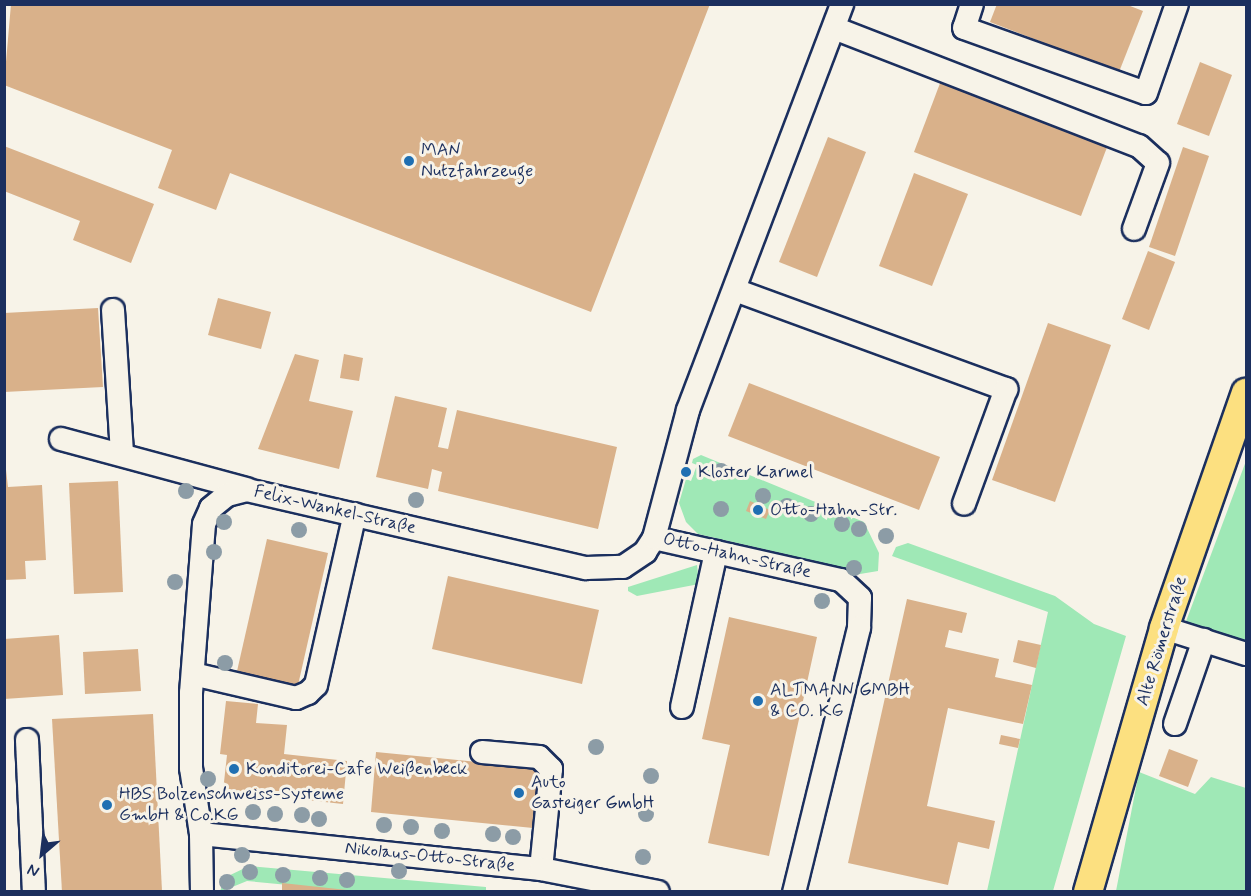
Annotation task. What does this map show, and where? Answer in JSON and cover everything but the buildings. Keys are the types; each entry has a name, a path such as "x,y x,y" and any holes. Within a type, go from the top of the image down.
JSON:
{"main road":[{"name":"Alte Römerstraße","path":"1088,891 1164,628 1246,393"}],"street":[{"name":"Otto-Hahn-Straße","path":"794,891 859,628 860,598 841,580 654,538 679,437 842,4"},
{"path":"972,4 964,28 1146,93 1177,4"},
{"path":"834,28 1139,146 1158,163 1134,229"},
{"path":"735,290 1006,389 964,504"},
{"path":"113,309 122,455"},
{"path":"61,439 247,490"},
{"name":"Felix-Wankel-Straße","path":"202,891 201,834 192,768 193,674 204,524 211,508 226,495 247,490 586,568 623,567 645,552 654,538"},
{"path":"193,674 296,698 308,693 316,685 354,514"},
{"path":"682,707 716,552"},
{"path":"1164,628 1246,654"},
{"path":"1175,724 1204,640"},
{"path":"27,741 34,891"},
{"path":"482,752 539,757 551,769 541,869"},
{"name":"Nikolaus-Otto-Straße","path":"201,834 541,869 658,891"}],"green space":[{"path":"701,455 864,522 879,553 878,571 854,575 849,569 698,534 686,522 679,503 686,479 691,481 697,465 692,463 693,459"},
{"path":"1246,461 1246,644 1185,624"},
{"path":"908,543 1055,596 1094,624 1126,636 1053,891 987,891 1048,612 892,556 896,547"},
{"path":"697,565 699,584 637,596 628,591 628,587"},
{"path":"1139,772 1195,794 1211,777 1246,788 1246,891 1116,891"},
{"path":"249,866 486,887 486,892 362,892 247,881 220,892 224,878"}],"place":[{"name":"MAN Nutzfahrzeuge","path":"409,161"},
{"name":"Kloster Karmel","path":"686,472"},
{"name":"Otto-Hahn-Str.","path":"758,510"},
{"name":"ALTMANN GMBH & CO. KG","path":"758,701"},
{"name":"Konditorei-Cafe Weißenbeck","path":"234,769"},
{"name":"Auto Gasteiger GmbH","path":"519,793"},
{"name":"HBS Bolzenschweiss-Systeme GmbH & Co.KG","path":"107,805"}]}
